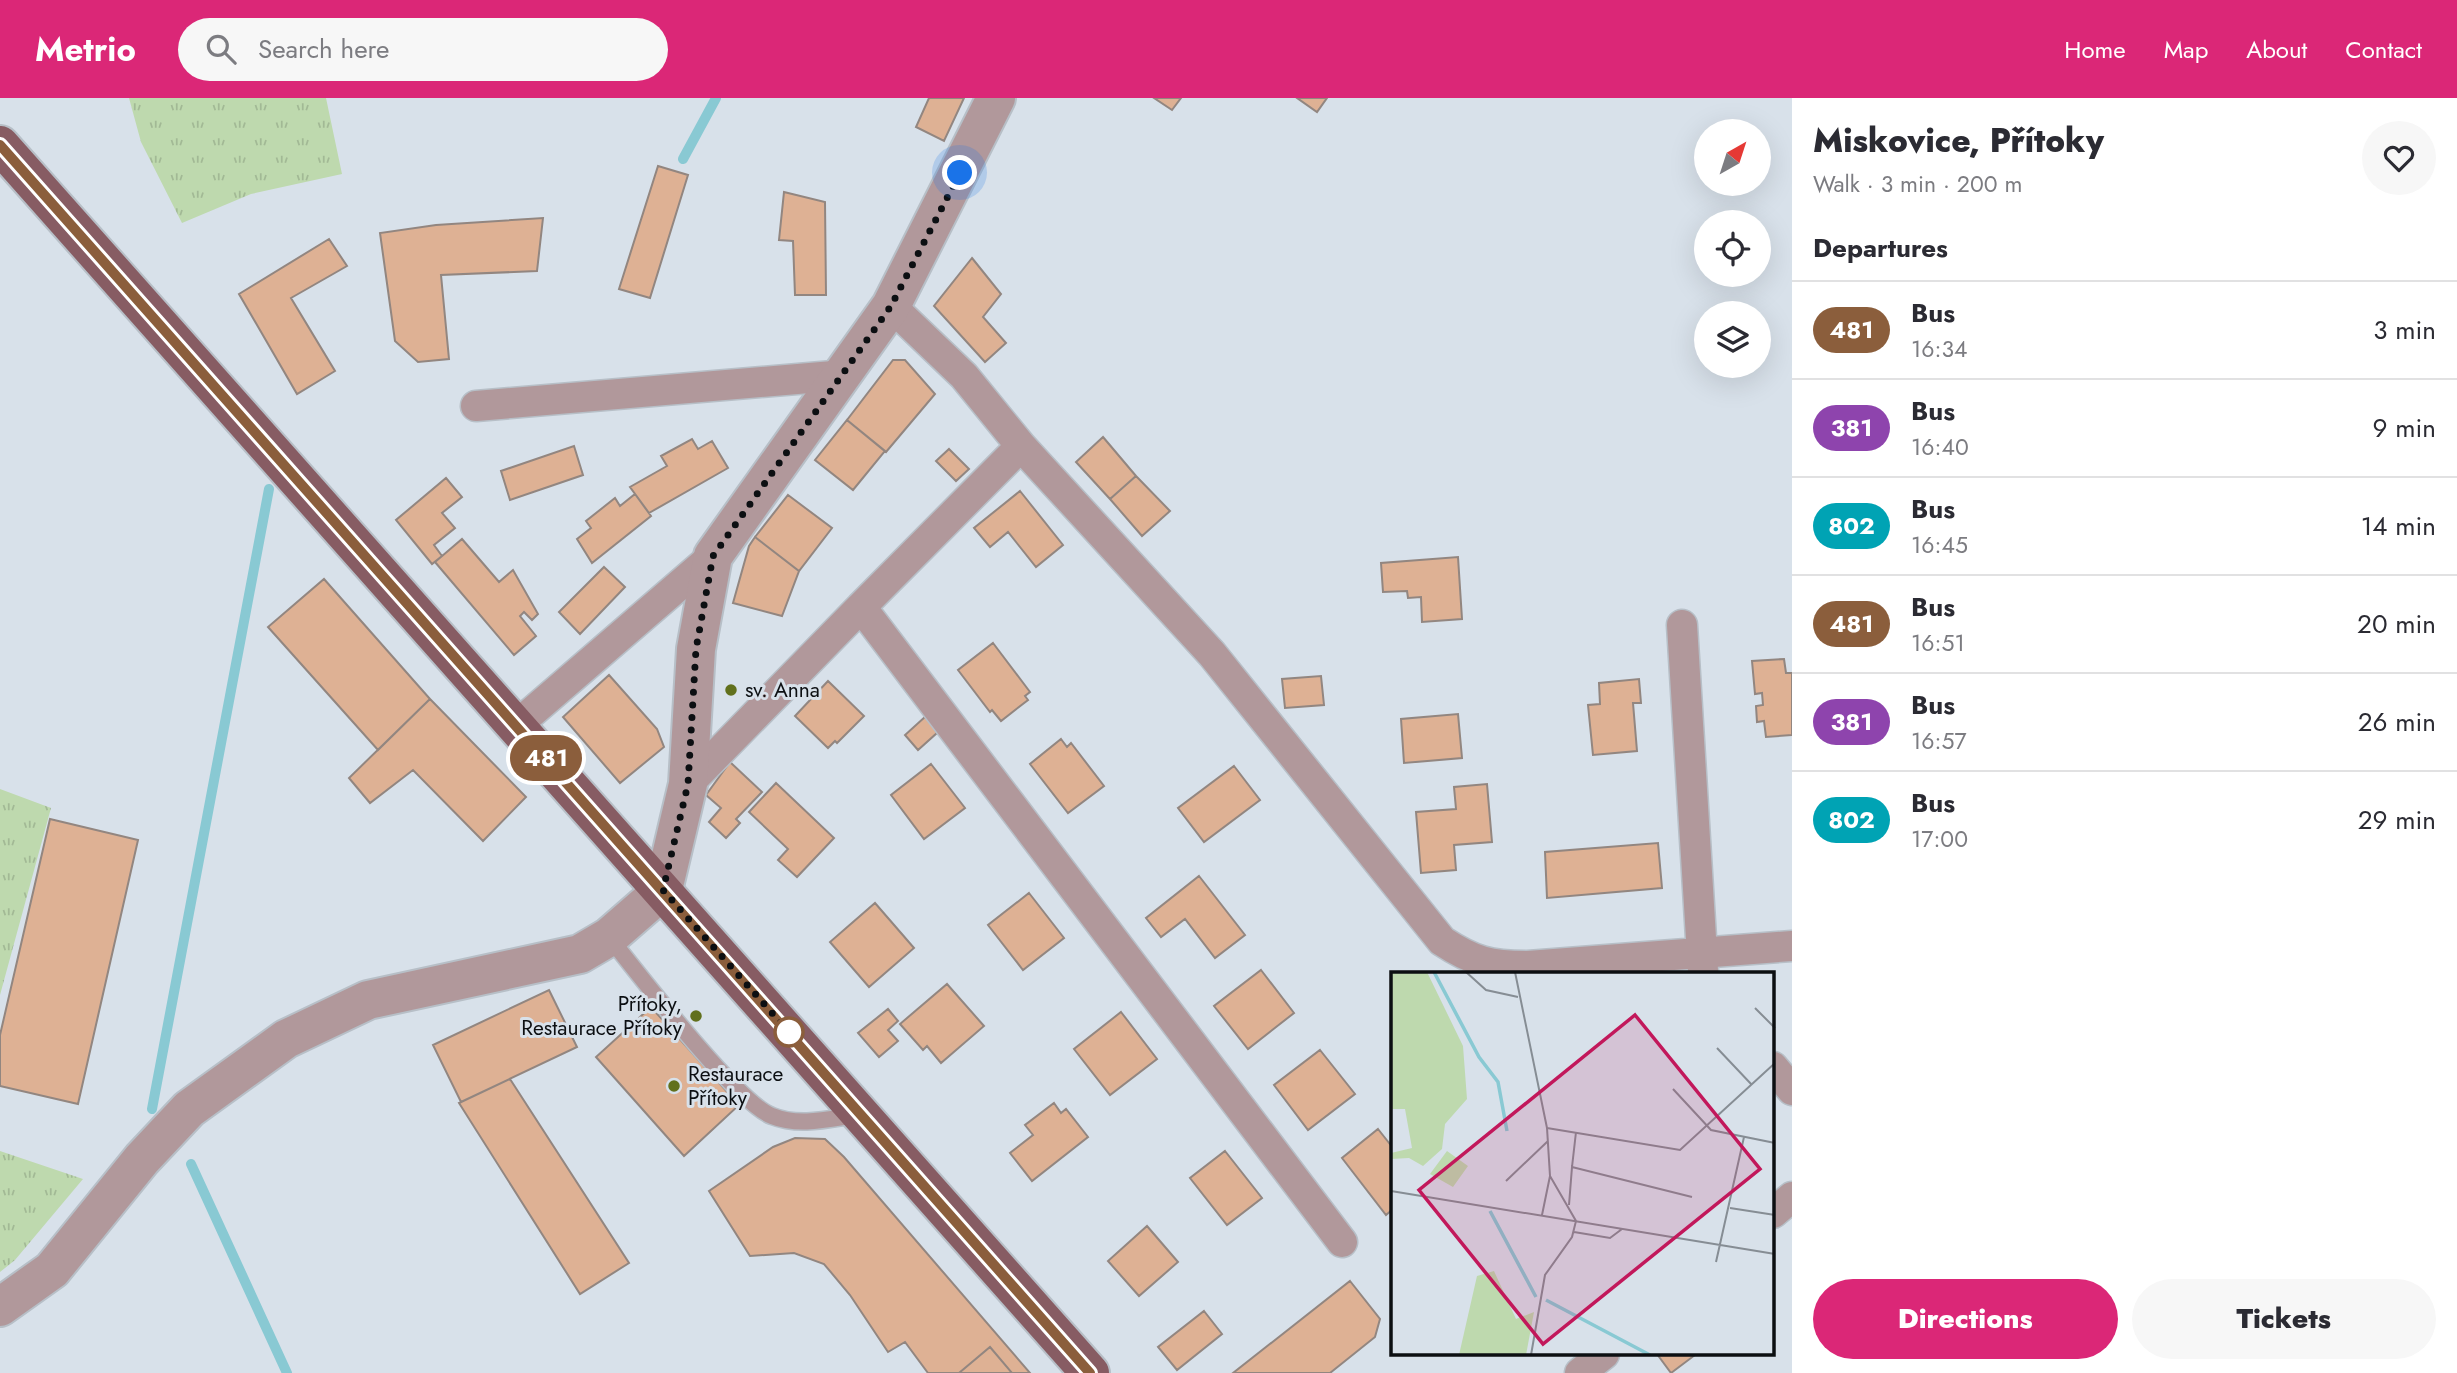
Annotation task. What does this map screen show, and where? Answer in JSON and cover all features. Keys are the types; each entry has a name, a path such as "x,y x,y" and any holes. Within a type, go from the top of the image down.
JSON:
{"main road":[{"path":"0,145 1090,1373"}],"street":[{"path":"517,725 713,556 845,375 891,306 996,98"},
{"path":"891,306 964,376 1021,446 1212,654 1441,941 1469,959 1493,966 1702,964 1792,946"},
{"path":"476,406 845,375"},
{"path":"688,784 1021,446"},
{"path":"0,1307 52,1270 142,1159 189,1108 286,1039 368,1000 564,960 609,937 663,890 688,784 696,649 713,556"},
{"path":"861,607 1342,1242"},
{"path":"1682,625 1702,964"},
{"path":"1774,1068 1792,1090"},
{"path":"1774,1212 1792,1197"},
{"path":"1580,1373 1601,1356"}],"lane":[{"path":"609,937 688,1032 743,1094 764,1113 788,1121 815,1121 861,1114"}],"green space":[{"path":"129,98 326,98 342,174 251,194 182,223 141,142"},
{"path":"0,789 51,808 0,995"},
{"path":"0,1151 83,1179 15,1260 0,1272"}],"building":[{"path":"929,98 964,98 944,141 916,127"},
{"path":"1154,98 1181,98 1172,110"},
{"path":"1297,98 1327,98 1317,112"},
{"path":"658,166 688,175 650,298 619,289"},
{"path":"784,192 825,202 826,295 795,295 793,241 779,240"},
{"path":"543,218 537,271 441,275 449,359 418,362 395,341 380,233 436,225"},
{"path":"329,239 347,266 291,298 335,371 297,394 239,294"},
{"path":"972,258 1001,294 983,317 1006,343 985,362 934,306"},
{"path":"893,360 905,360 935,394 886,452 847,420"},
{"path":"847,420 885,451 853,490 815,460"},
{"path":"1103,437 1136,476 1110,499 1076,462"},
{"path":"692,439 698,449 712,441 728,468 649,513 630,487 667,466 661,456"},
{"path":"574,446 583,475 510,500 501,471"},
{"path":"949,449 969,469 956,481 936,461"},
{"path":"1136,476 1170,511 1142,536 1110,499"},
{"path":"446,478 462,497 442,513 455,528 434,545 442,556 432,564 396,520"},
{"path":"1020,491 1063,545 1036,567 1008,532 990,547 974,528"},
{"path":"635,494 651,516 592,563 577,539 591,528 586,521 615,498 620,506"},
{"path":"788,495 832,528 799,571 755,537"},
{"path":"755,537 799,571 782,616 733,603 749,546"},
{"path":"462,539 499,582 513,570 538,614 532,620 524,612 520,616 536,636 514,655 435,562"},
{"path":"1458,557 1462,619 1422,622 1421,597 1408,598 1407,591 1383,592 1381,563"},
{"path":"604,567 625,587 580,634 559,612"},
{"path":"324,579 430,699 378,750 268,627"},
{"path":"993,643 1030,692 1025,696 1028,700 1001,721 992,710 990,712 958,670"},
{"path":"1784,659 1786,673 1792,673 1792,735 1766,737 1764,721 1757,722 1756,706 1763,705 1762,693 1755,694 1752,661"},
{"path":"609,675 657,729 664,747 620,783 563,717"},
{"path":"1321,676 1324,705 1285,708 1282,679"},
{"path":"1639,679 1641,703 1633,703 1637,751 1593,755 1588,705 1600,704 1599,683"},
{"path":"828,681 864,716 837,743 835,741 828,748 795,716"},
{"path":"430,699 526,797 483,841 413,770 370,803 349,778"},
{"path":"1458,714 1462,758 1404,763 1401,719"},
{"path":"926,716 938,732 918,750 905,735"},
{"path":"1061,739 1067,747 1071,743 1104,786 1068,813 1030,764"},
{"path":"730,762 762,792 736,819 740,823 726,838 709,822 721,808 706,795"},
{"path":"931,764 965,808 924,839 891,795"},
{"path":"1234,766 1260,800 1204,842 1178,808"},
{"path":"776,783 834,838 797,877 778,860 788,849 749,812"},
{"path":"1487,784 1492,842 1454,845 1456,870 1421,873 1416,812 1456,809 1454,787"},
{"path":"50,819 138,840 78,1104 0,1086 0,1035"},
{"path":"1658,843 1662,888 1547,898 1545,852"},
{"path":"1199,876 1245,935 1215,958 1185,919 1161,937 1146,918"},
{"path":"1029,893 1064,938 1023,970 988,925"},
{"path":"875,903 914,948 869,987 830,942"},
{"path":"1261,970 1294,1013 1248,1049 1214,1006"},
{"path":"947,984 984,1026 941,1063 927,1046 923,1050 900,1024"},
{"path":"549,990 577,1047 461,1102 433,1045"},
{"path":"651,1007 739,1105 684,1156 596,1057"},
{"path":"888,1009 898,1021 888,1030 898,1041 879,1057 858,1033"},
{"path":"1121,1012 1157,1059 1110,1095 1074,1049"},
{"path":"1320,1050 1355,1094 1308,1130 1274,1085"},
{"path":"510,1079 629,1263 580,1294 459,1103"},
{"path":"1054,1103 1061,1113 1066,1109 1088,1137 1032,1181 1010,1153 1033,1135 1025,1125"},
{"path":"1378,1129 1391,1145 1391,1211 1386,1215 1342,1158"},
{"path":"795,1138 825,1139 844,1157 1030,1373 928,1373 905,1342 888,1352 850,1295 824,1264 794,1253 750,1256 709,1191 773,1147"},
{"path":"1225,1151 1262,1198 1227,1225 1190,1178"},
{"path":"1147,1226 1178,1262 1139,1296 1108,1261"},
{"path":"1350,1281 1380,1319 1375,1337 1330,1373 1233,1373"},
{"path":"1204,1311 1222,1334 1177,1370 1158,1347"},
{"path":"990,1347 1012,1373 959,1373"},
{"path":"1658,1356 1694,1356 1671,1373"}],"waterway":[{"path":"683,159 716,98"},
{"path":"152,1109 269,489"},
{"path":"191,1164 287,1373"}],"bus line":[{"name":"481","path":"0,145 1090,1373"}],"place":[{"name":"sv. Anna","path":"731,690"},
{"name":"Přítoky, Restaurace Přítoky","path":"696,1016"},
{"name":"Restaurace Přítoky","path":"674,1086"}],"route":[{"path":"789,1032 663,890 688,784 696,649 713,556 845,375 891,306 960,173"}]}
